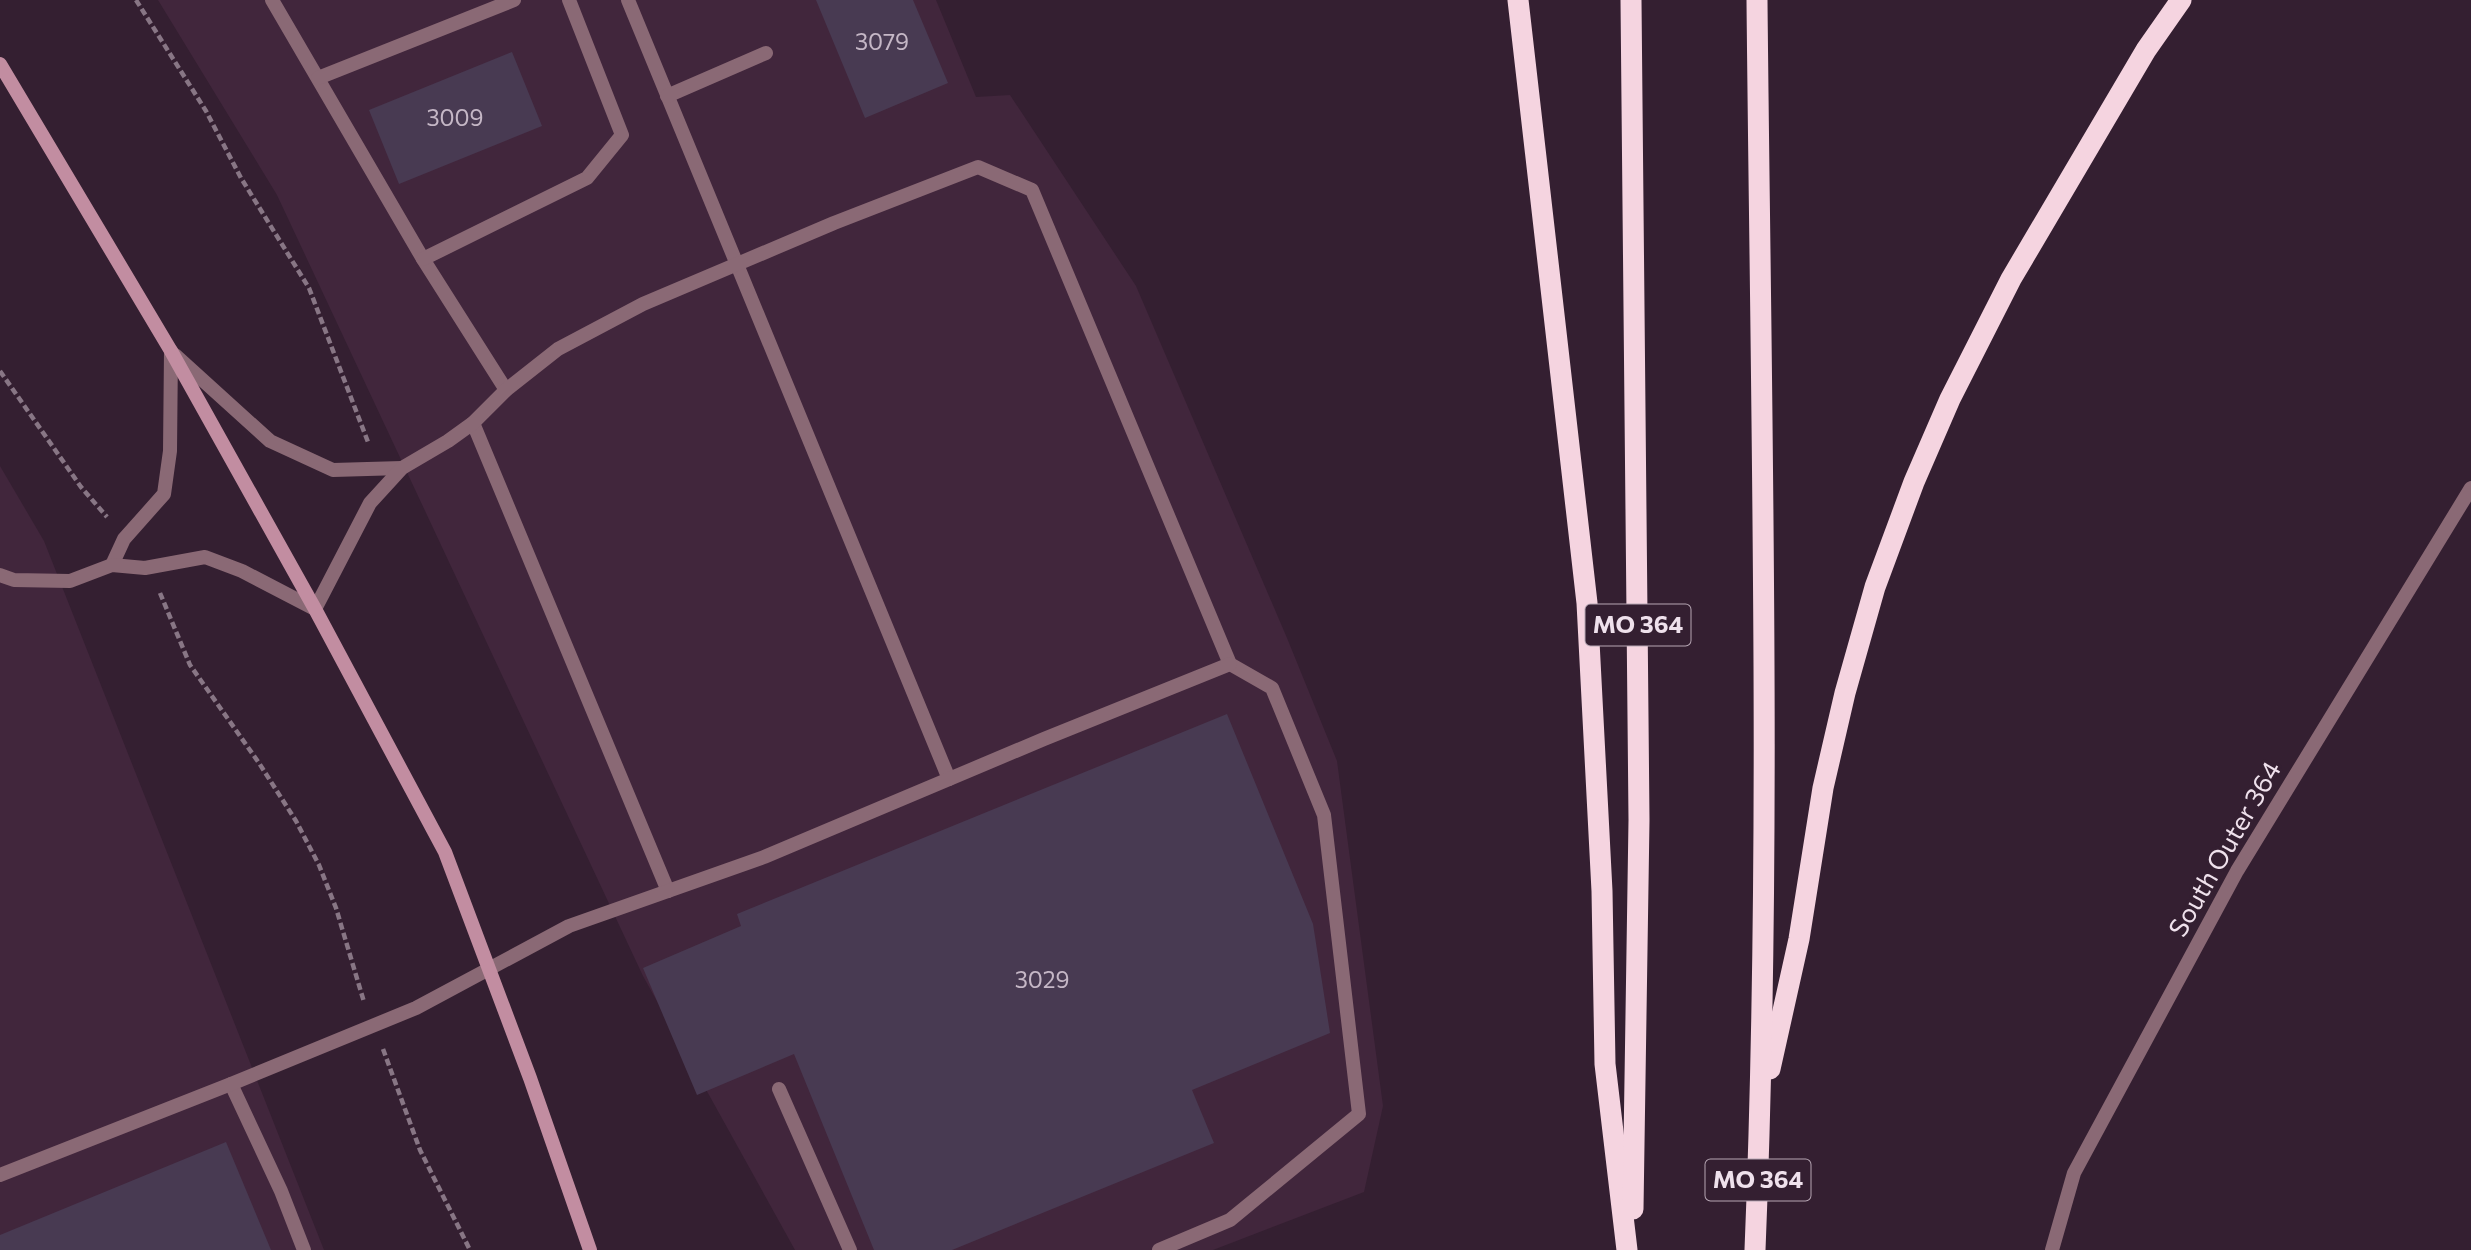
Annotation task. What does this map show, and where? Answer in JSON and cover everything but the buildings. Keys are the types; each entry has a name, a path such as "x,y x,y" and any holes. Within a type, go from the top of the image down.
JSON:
{"highway":[{"path":"1518,0 1587,603 1602,891 1605,1064 1627,1250"},
{"name":"MO 364","path":"1631,0 1639,806 1632,1250"},
{"name":"MO 364","path":"1755,1250 1761,1109 1763,743 1757,0"},
{"path":"1761,1109 1799,939 1821,802 1845,693 1875,587 1914,482 1950,399 2011,279 2146,50 2181,0"}],"main road":[{"path":"0,64 171,351 315,609 445,852 535,1091 590,1250"}],"street":[{"path":"272,0 423,259 506,390"},
{"path":"318,78 514,0"},
{"path":"423,259 587,178 622,135 569,0"},
{"path":"628,0 949,779"},
{"path":"667,96 766,53"},
{"path":"0,575 14,580 70,581 112,565 145,568 205,557 242,571 315,609 370,503 402,468 473,423 506,390 558,349 642,304 927,185 978,167 1032,190 1230,664 1272,688 1324,815 1359,1114 1230,1220 1159,1250"},
{"path":"171,351 270,440 333,470 402,468"},
{"path":"112,565 124,539 164,494 170,451 171,351"},
{"path":"473,423 668,891"},
{"name":"South Outer 364","path":"2052,1250 2074,1173 2237,871 2471,488"},
{"path":"0,1175 416,1008 569,926 764,857 1230,664"},
{"path":"231,1084 281,1191 304,1250"},
{"path":"779,1088 850,1250"}],"path":[{"path":"136,0 206,110 241,178 309,288 369,445 402,468"},
{"path":"0,371 80,487 124,539"},
{"path":"145,568 156,582 190,665 259,763 296,821 319,865 336,908 356,981 420,1150 470,1250"}],"shaded area":[{"path":"158,0 936,0 976,97 1010,95 1136,286 1337,761 1383,1106 1364,1192 1213,1250 795,1250 643,976 277,195"},
{"path":"0,466 44,541 324,1250 0,1250"}]}
